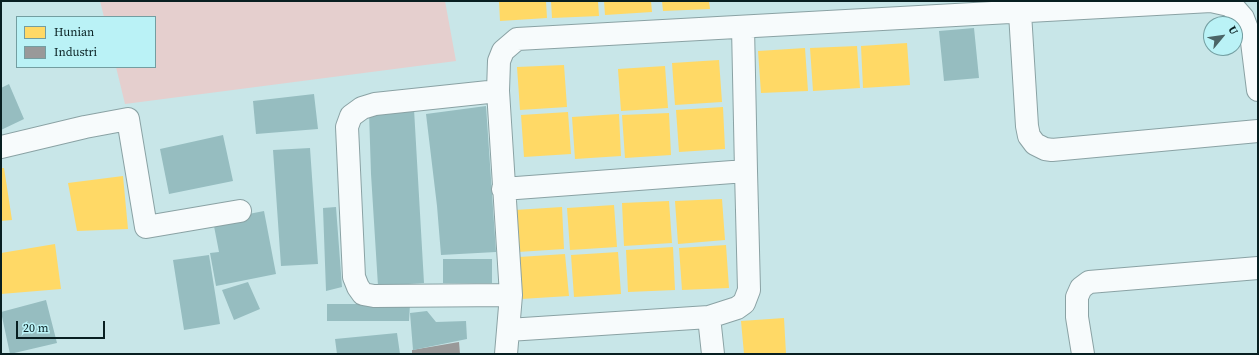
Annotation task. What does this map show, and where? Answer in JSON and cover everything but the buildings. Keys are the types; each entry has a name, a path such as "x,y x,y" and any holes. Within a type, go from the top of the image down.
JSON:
{"street":[{"path":"506,354 511,296 498,91 499,61 503,51 517,39 743,27 914,9 1020,13 1211,1 1229,6 1236,10 1243,18 1252,42 1258,90"},
{"path":"1020,13 1027,126 1029,136 1035,144 1045,149 1052,150 1258,131"},
{"path":"508,330 709,317 737,308 744,304 749,290 743,27"},
{"path":"498,91 375,104 362,108 351,116 346,127 354,269 358,287 364,294 374,296 511,296"},
{"path":"1,147 85,127 128,119 146,226 240,211"},
{"path":"503,188 746,171"},
{"path":"1083,354 1077,316 1077,297 1081,288 1089,282 1258,268"},
{"path":"709,317 712,354"}],"shaded area":[{"path":"100,1 445,1 456,61 125,104 116,68 156,68 156,16 104,16"}]}
